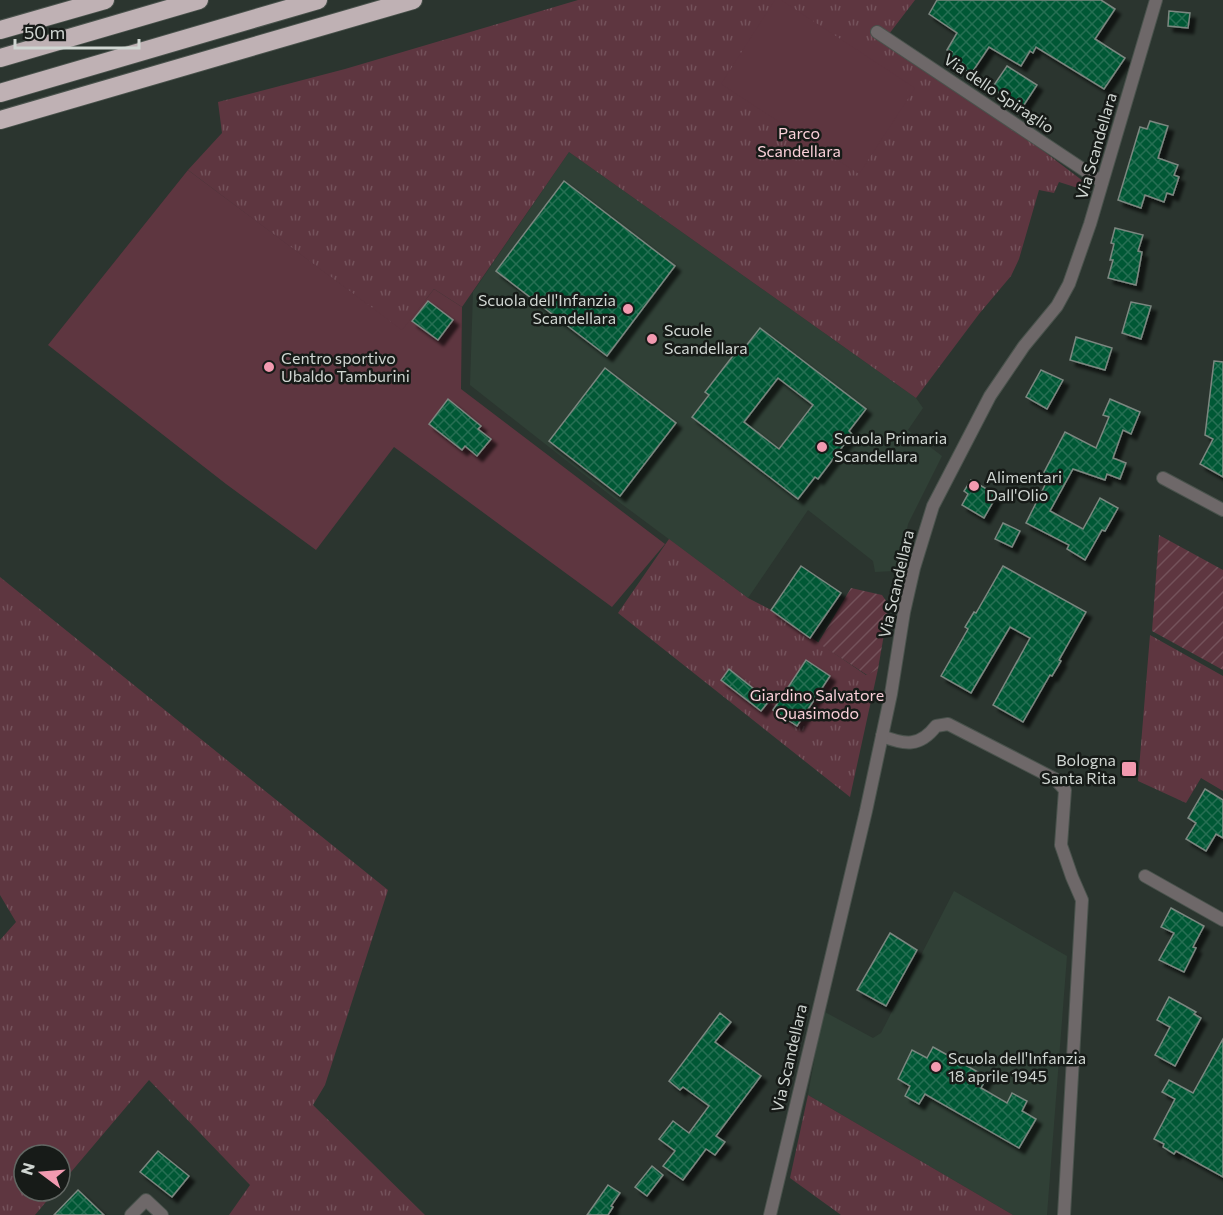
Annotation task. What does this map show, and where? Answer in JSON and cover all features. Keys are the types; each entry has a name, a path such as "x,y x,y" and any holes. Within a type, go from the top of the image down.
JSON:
{"highway":[{"path":"0,30 105,0"},
{"path":"0,58 199,0"},
{"path":"0,93 318,0"},
{"path":"0,120 413,0"}],"street":[{"name":"Via Scandellara","path":"770,1215 866,812 914,568 933,506 990,396 1024,346 1057,306 1069,284 1090,224 1156,0"},
{"name":"Via dello Spiraglio","path":"877,32 1102,182"},
{"path":"1163,478 1223,510"},
{"path":"882,736 899,743 912,742 928,737 936,726 948,724 1055,779 1065,790 1061,845 1082,900 1064,1215"},
{"path":"1145,876 1223,920"},
{"path":"131,1215 146,1200 162,1215"}],"shaded area":[{"name":"Scuole Scandellara","path":"569,152 916,398 923,408 908,430 942,456 908,524 900,566 894,571 875,572 873,561 808,510 748,598 619,502 470,385 473,292"},
{"name":"Scuola dell'Infanzia 18 aprile 1945","path":"954,891 1067,956 1047,1215 1013,1215 808,1095 823,1011 873,1038 881,1033"}],"green space":[{"name":"Parco Scandellara","path":"578,0 915,0 889,34 1083,181 1081,189 1059,182 1054,193 1039,190 1019,259 1011,276 979,314 916,398 569,152 462,307 434,289 402,331 188,170 222,133 218,102 345,69"},
{"path":"775,0 781,0 915,88 859,174 721,84"},
{"name":"Centro sportivo Ubaldo Tamburini","path":"188,170 402,330 434,289 462,307 461,389 665,544 612,607 394,447 316,550 226,484 48,345"},
{"path":"1159,535 1223,570 1223,670 1152,631"},
{"name":"Giardino Salvatore Quasimodo","path":"669,539 748,598 771,610 866,675 878,669 850,797 618,613"},
{"path":"0,577 388,890 325,1085 313,1105 425,1215 229,1215 250,1185 149,1080 72,1171 72,1143 12,1143 12,1203 45,1203 35,1215 0,1215 0,940 16,922 0,895"},
{"path":"851,588 882,595 889,605 878,669 867,675 818,643"},
{"path":"1150,635 1223,676 1223,791 1201,778 1186,803 1138,781"},
{"path":"808,1095 1013,1215 841,1215 790,1178"}],"building":[{"path":"937,0 1101,0 1115,9 1095,39 1125,58 1104,89 1036,47 1033,53 1030,51 1021,66 989,47 971,74 948,59 952,52 947,50 957,33 929,14"},
{"path":"1169,11 1190,13 1188,28 1168,26"},
{"path":"1007,66 1037,85 1022,108 992,88"},
{"path":"1150,121 1168,126 1158,158 1178,165 1174,175 1179,177 1173,195 1167,193 1164,202 1145,195 1141,208 1118,200 1140,127 1147,129"},
{"path":"564,181 675,266 607,356 496,271"},
{"path":"1115,228 1143,235 1138,251 1142,252 1136,285 1108,278 1113,260 1110,260 1114,244 1111,243"},
{"path":"428,301 453,320 438,340 412,321"},
{"path":"1131,302 1151,306 1141,339 1122,333"},
{"path":"760,328 866,409 849,431 852,434 818,479 815,477 798,499 692,417 709,395 705,392 739,348 742,351","holes":["778,378 813,405 779,449 744,422"]},
{"path":"1076,337 1112,348 1105,370 1070,360"},
{"path":"1214,361 1223,362 1223,477 1200,464 1213,439 1205,435"},
{"path":"605,368 676,423 620,496 549,441"},
{"path":"1041,370 1063,380 1047,409 1026,397"},
{"path":"448,399 481,426 478,429 491,439 477,456 465,446 462,450 429,424"},
{"path":"1110,399 1140,412 1131,434 1123,430 1113,458 1126,463 1120,479 1107,474 1105,480 1073,469 1050,511 1083,529 1100,498 1118,508 1085,560 1067,549 1069,545 1026,523 1046,483 1040,480 1065,432 1096,448 1109,417 1103,415"},
{"path":"971,480 997,495 984,518 962,505 968,494 964,491"},
{"path":"1003,523 1020,531 1012,547 995,539"},
{"path":"801,566 841,593 810,638 771,610"},
{"path":"1003,566 1086,612 1059,660 1061,661 1052,676 1050,675 1023,722 993,705 1030,638 1010,627 971,693 941,676 968,629 965,627 974,612 976,613"},
{"path":"806,660 830,676 797,726 773,710"},
{"path":"729,669 769,701 761,711 721,680"},
{"path":"1205,789 1223,800 1223,838 1216,834 1206,851 1186,839 1196,823 1188,818"},
{"path":"1171,908 1204,926 1184,972 1159,960 1174,933 1161,927"},
{"path":"890,933 917,950 886,1006 857,990"},
{"path":"1169,997 1196,1012 1194,1014 1201,1018 1175,1066 1155,1055 1170,1027 1157,1020"},
{"path":"720,1013 731,1022 715,1042 761,1076 716,1136 725,1142 715,1155 706,1149 683,1180 663,1166 675,1151 659,1139 673,1121 689,1133 709,1106 683,1087 680,1090 669,1081"},
{"path":"1223,1039 1223,1177 1176,1151 1174,1154 1163,1147 1164,1144 1154,1139 1175,1099 1162,1092 1169,1080 1193,1093"},
{"path":"933,1047 987,1077 981,1088 1007,1103 1012,1093 1027,1101 1022,1111 1036,1119 1019,1148 925,1094 919,1104 905,1096 910,1086 898,1079 912,1050 927,1058"},
{"path":"158,1151 189,1176 172,1197 140,1172"},
{"path":"652,1166 663,1175 647,1196 635,1187"},
{"path":"608,1185 620,1193 608,1215 587,1215"},
{"path":"78,1190 104,1215 54,1215 66,1203 72,1203 72,1196"}],"place":[{"name":"Scuola dell'Infanzia Scandellara","path":"628,309"},
{"name":"Scuole Scandellara","path":"652,339"},
{"name":"Centro sportivo Ubaldo Tamburini","path":"269,367"},
{"name":"Scuola Primaria Scandellara","path":"822,447"},
{"name":"Alimentari Dall'Olio","path":"974,486"},
{"name":"Bologna Santa Rita","path":"1129,769"},
{"name":"Scuola dell'Infanzia 18 aprile 1945","path":"936,1067"}]}
